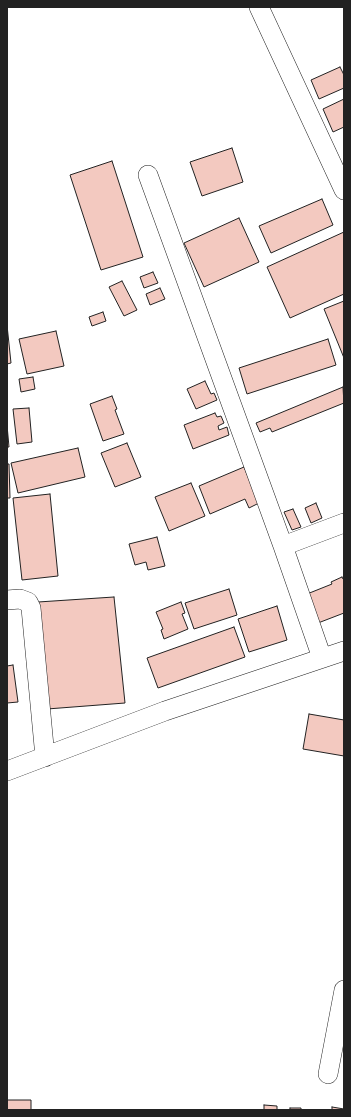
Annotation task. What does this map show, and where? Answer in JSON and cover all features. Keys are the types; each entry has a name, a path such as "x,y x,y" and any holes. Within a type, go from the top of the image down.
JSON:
{"street":[{"path":"259,7 344,190"},
{"path":"148,175 322,658"},
{"path":"282,546 344,523"},
{"path":"7,600 20,599 28,602 31,608 45,756"},
{"path":"7,771 165,711 344,651"},
{"path":"328,1074 344,990"}],"building":[{"path":"340,67 344,75 344,88 319,99 311,80"},
{"path":"344,99 344,127 333,132 323,109"},
{"path":"232,148 243,182 202,196 190,162"},
{"path":"112,161 143,257 101,270 70,175"},
{"path":"322,199 333,225 271,253 259,226"},
{"path":"239,218 259,262 204,287 184,243"},
{"path":"344,232 344,294 290,318 267,267"},
{"path":"153,272 158,283 144,288 140,277"},
{"path":"122,281 137,310 124,316 109,287"},
{"path":"160,288 165,299 150,305 146,294"},
{"path":"344,301 344,358 324,309"},
{"path":"103,312 106,321 92,326 89,317"},
{"path":"7,325 11,363 7,364"},
{"path":"56,331 64,366 27,374 19,339"},
{"path":"328,339 336,365 247,394 239,368"},
{"path":"33,377 35,389 21,392 19,379"},
{"path":"205,381 211,394 214,393 217,400 196,409 187,389"},
{"path":"343,387 344,403 272,432 270,428 260,432 256,423"},
{"path":"112,396 117,409 115,410 124,434 103,441 90,404"},
{"path":"29,408 32,442 17,444 13,409"},
{"path":"215,413 217,417 221,416 224,423 218,426 219,430 227,427 229,435 193,449 184,425"},
{"path":"7,425 9,447 7,447"},
{"path":"127,443 141,477 115,487 101,453"},
{"path":"78,448 85,477 18,493 11,463"},
{"path":"7,464 9,464 10,498 7,498"},
{"path":"244,467 259,503 249,508 245,499 210,514 199,486"},
{"path":"191,483 205,516 169,531 155,497"},
{"path":"50,494 58,576 22,580 13,498"},
{"path":"316,503 322,518 311,523 305,508"},
{"path":"293,509 301,527 292,530 284,512"},
{"path":"157,537 165,566 148,570 146,562 135,565 129,544"},
{"path":"342,577 344,579 344,613 318,623 307,594 332,584 331,582"},
{"path":"229,589 237,615 194,629 185,603"},
{"path":"114,597 125,703 47,709 38,602"},
{"path":"181,602 185,613 182,614 188,629 164,639 161,630 163,629 156,612"},
{"path":"277,606 287,640 249,652 238,619"},
{"path":"234,627 245,657 158,688 147,658"},
{"path":"13,665 18,702 7,703 7,666"},
{"path":"309,714 344,720 344,756 303,749"},
{"path":"7,1100 31,1100 31,1110 7,1110"},
{"path":"264,1105 277,1106 277,1110 264,1110"},
{"path":"332,1107 344,1109 344,1110 332,1110"},
{"path":"290,1108 301,1108 301,1110 290,1110"}]}
